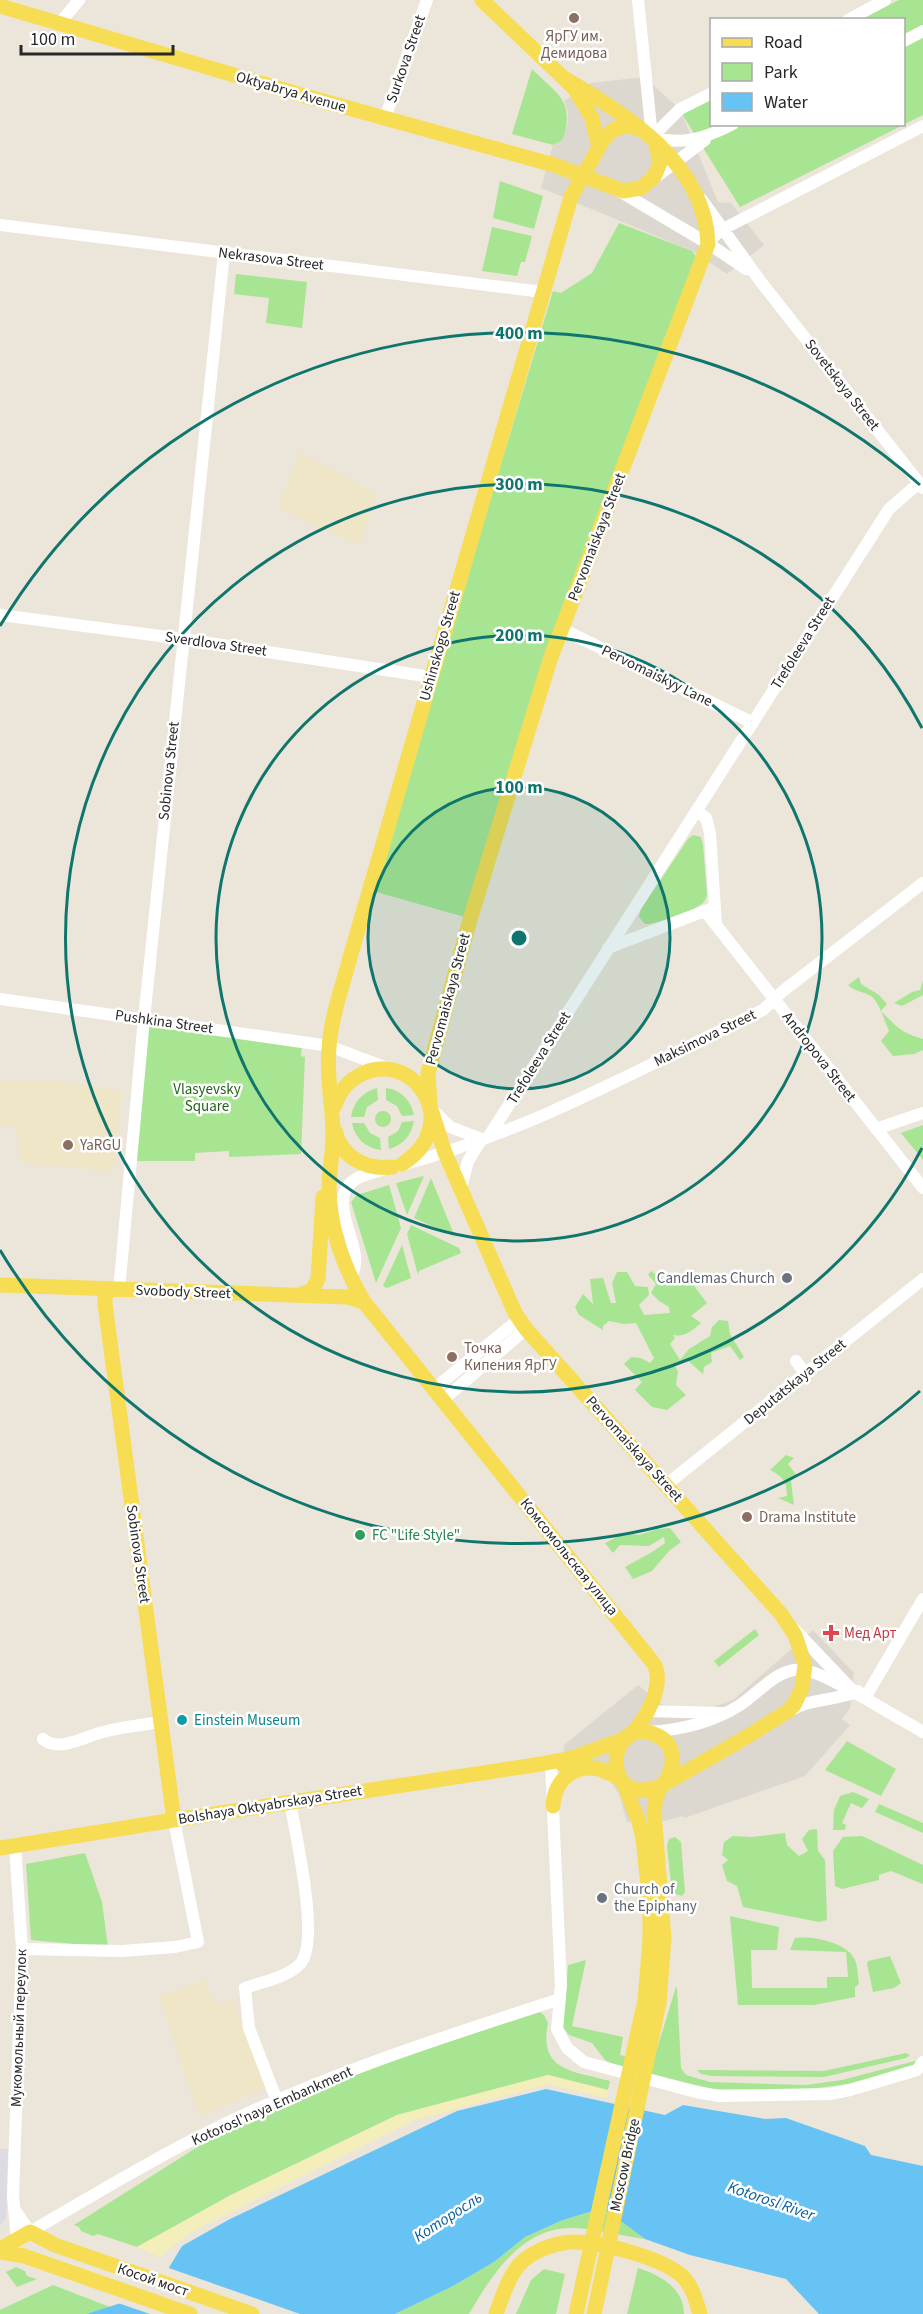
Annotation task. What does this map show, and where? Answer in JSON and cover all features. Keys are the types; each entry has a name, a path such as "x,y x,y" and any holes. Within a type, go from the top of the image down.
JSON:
{"main road":[{"path":"482,0 564,78 586,107 592,118 596,150 600,176 612,187 635,190 651,181 660,163 650,137 632,127 620,128 608,133 596,150 580,160 554,165"},
{"name":"Oktyabrya Avenue","path":"0,6 554,165 612,187"},
{"path":"564,78 623,114 650,137 674,163 694,190 707,228 708,244"},
{"name":"Ushinskogo Street","path":"333,1123 329,1046 346,974 571,197 596,150"},
{"path":"554,165 566,175 571,197"},
{"name":"Pervomaiskaya Street","path":"708,244 562,629 510,786 428,1073 430,1106 445,1153 511,1306 522,1324 781,1614 799,1644 805,1671"},
{"path":"333,1123 340,1144 353,1159 372,1167 397,1166 416,1154 427,1140 431,1123 430,1106 420,1087 404,1074 382,1069 359,1075 350,1082 336,1100 333,1123 329,1174 330,1204 337,1241 351,1278 364,1302"},
{"path":"300,1296 312,1290 318,1279 322,1204 329,1174"},
{"path":"320,1296 338,1289 351,1278"},
{"name":"Svobody Street","path":"0,1286 348,1297 364,1302"},
{"name":"Sobinova Street","path":"112,1289 105,1304 174,1820"},
{"name":"Комсомольская улица","path":"364,1302 651,1660 658,1680 655,1693 646,1711 628,1736"},
{"path":"556,1763 598,1769 641,1790 663,1784 788,1711 800,1695 805,1671"},
{"path":"556,1763 628,1736 646,1732 663,1739 671,1749 673,1764 656,1798 654,1824 662,1893 664,1938 659,2003 641,2055"},
{"path":"628,1736 619,1746 615,1756 616,1770 639,1822 643,1838 650,1905 650,1940 641,2055"},
{"path":"552,1781 556,1763"},
{"name":"Bolshaya Oktyabrskaya Street","path":"7,1847 556,1763"},
{"path":"553,1806 556,1790 565,1777 579,1769 598,1769"},
{"name":"Moscow Bridge","path":"576,2314 585,2270 641,2055"},
{"name":"Moscow Bridge","path":"594,2314 641,2055"},
{"path":"24,2236 30,2258"},
{"name":"Косой мост","path":"24,2236 252,2314"},
{"name":"Kotorosl'naya Embankment","path":"0,2251 24,2236"},
{"path":"496,2314 507,2285 519,2264 538,2251 559,2243 575,2242 636,2254 667,2264 684,2278 694,2295 700,2314"},
{"name":"Косой мост","path":"0,2251 30,2258 190,2314"}],"street":[{"path":"60,23 79,0"},
{"name":"Surkova Street","path":"386,118 427,0"},
{"path":"639,0 650,137"},
{"path":"852,18 885,0"},
{"path":"905,40 923,31"},
{"path":"650,137 680,110 710,94"},
{"path":"651,181 713,134 729,126"},
{"name":"Pervomaiskaya Street","path":"708,244 712,237 723,229 923,126"},
{"path":"650,137 668,141 685,141 713,134"},
{"name":"Sovetskaya Street","path":"612,187 738,262 761,282"},
{"name":"Sovetskaya Street","path":"694,190 761,282 921,486"},
{"name":"Nekrasova Street","path":"0,225 543,292"},
{"name":"Sobinova Street","path":"112,1289 144,1019 224,253"},
{"name":"Trefoleeva Street","path":"460,1188 468,1161 608,948 889,509 921,486"},
{"name":"Sverdlova Street","path":"0,615 183,639 431,677"},
{"name":"Pervomaiskyy Lane","path":"562,629 753,723"},
{"path":"608,948 710,909 710,832 706,818 696,811"},
{"name":"Maksimova Street","path":"351,1278 356,1254 343,1207 346,1190 357,1178 445,1153 561,1108 763,1010 923,883"},
{"path":"633,908 632,917 635,925 643,930 654,930"},
{"name":"Andropova Street","path":"710,909 716,925 923,1188"},
{"name":"Pushkina Street","path":"0,999 329,1046 404,1074"},
{"path":"430,1106 435,1114 450,1127 485,1138"},
{"path":"876,1129 923,1113"},
{"name":"Deputatskaya Street","path":"666,1485 923,1279"},
{"path":"438,1394 522,1324"},
{"path":"796,1361 805,1373"},
{"path":"788,1711 808,1702 860,1695 877,1677 923,1599"},
{"path":"781,1614 860,1695"},
{"path":"646,1732 688,1726 725,1714 786,1672 805,1671 860,1695 923,1732"},
{"path":"646,1711 725,1714"},
{"path":"43,1739 54,1744 66,1743 105,1731 160,1722"},
{"path":"552,1781 560,1999 556,2023 558,2035 572,2054 584,2062 712,2095 801,2096 850,2090 917,2070 923,2062"},
{"path":"277,2101 249,2028 245,1988 290,1971 300,1964 307,1953 308,1913 290,1802"},
{"path":"22,1949 122,1952 175,1947 198,1942 174,1820"},
{"name":"Мукомольный переулок","path":"7,1847 22,1949 15,2115 14,2210 24,2236"},
{"name":"Kotorosl'naya Embankment","path":"24,2236 197,2138 277,2101 338,2075 441,2037 560,1999"}],"shaded area":[{"path":"645,78 680,109 718,202 731,203 764,245 727,274 692,251 541,188 553,145 563,140 568,122 568,112 564,101 591,83"},
{"path":"300,452 376,494 360,546 278,508"},
{"name":"YaRGU","path":"0,1082 57,1082 122,1092 114,1172 21,1163 16,1126 0,1124"},
{"path":"813,1630 854,1673 850,1708 842,1719 850,1725 805,1776 684,1818 683,1816 663,1821 627,1822 619,1794 610,1781 598,1775 562,1775 564,1745 638,1685 663,1705 708,1709 733,1700"},
{"path":"206,1980 215,2005 233,2000 266,2087 199,2117 159,1996"},
{"path":"0,2149 8,2149 6,2218 0,2226"}],"green space":[{"path":"899,0 923,0 923,115 905,124 905,18 864,18"},
{"path":"532,69 556,92 565,107 567,116 563,140 553,145 512,134"},
{"path":"710,100 710,126 901,126 740,207 682,114"},
{"path":"500,181 543,196 534,229 493,218"},
{"path":"619,223 692,251 699,260 558,629 468,918 373,891 553,291 561,293 592,273"},
{"path":"492,227 532,236 525,262 521,262 517,276 482,271"},
{"path":"236,274 307,282 302,328 266,323 269,298 234,294"},
{"path":"693,835 701,837 703,845 707,894 705,900 699,906 684,913 645,924 639,917 641,909"},
{"path":"859,977 861,984 879,995 887,1004 881,1011 892,1022 904,1032 923,1039 923,1050 914,1054 893,1056 881,1041 889,1031 874,998 848,985"},
{"path":"923,981 923,995 902,1006 894,1003 920,990"},
{"name":"Vlasyevsky Square","path":"147,1021 302,1043 301,1056 305,1057 301,1154 229,1157 229,1151 195,1153 195,1161 133,1161"},
{"path":"377,1088 378,1100 367,1107 364,1117 351,1117 360,1098"},
{"path":"386,1088 404,1097 414,1115 402,1116 397,1106 386,1100"},
{"path":"383,1111 389,1113 391,1119 389,1125 383,1127 377,1125 375,1119 377,1113"},
{"path":"414,1121 406,1139 389,1149 388,1137 398,1131 402,1122"},
{"path":"352,1123 364,1123 370,1133 380,1138 381,1150 370,1147 362,1141"},
{"path":"923,1125 923,1160 901,1133"},
{"path":"424,1176 407,1215 396,1183"},
{"path":"431,1178 455,1237 414,1218"},
{"path":"389,1185 401,1228 376,1283 351,1202 357,1195"},
{"path":"411,1225 459,1248 461,1253 419,1271 418,1275 407,1234"},
{"path":"402,1245 411,1278 387,1288 383,1286"},
{"path":"651,1271 669,1280 689,1279 707,1303 691,1316 701,1323 695,1329 681,1335 673,1335 675,1338 670,1344 680,1360 689,1349 710,1336 712,1327 719,1320 728,1321 730,1334 744,1357 740,1360 730,1346 711,1353 712,1362 704,1367 703,1374 687,1360 675,1366 678,1371 676,1385 686,1395 667,1410 652,1407 635,1390 642,1382 624,1364 631,1357 641,1358 650,1363 654,1358 636,1323 624,1324 609,1321 603,1326 603,1330 579,1315 575,1307 583,1294 593,1304 590,1279 603,1278 611,1303 616,1303 612,1283 617,1272 627,1272 635,1286 648,1287 649,1295 639,1305 644,1315 670,1313 669,1307 651,1293 656,1284 648,1275"},
{"path":"786,1455 794,1458 788,1464 797,1476 791,1481 794,1505 778,1498 787,1496 785,1483 781,1477 770,1470"},
{"path":"670,1528 681,1542 669,1551 652,1571 633,1579 625,1567 665,1543 664,1537 649,1546 620,1545 613,1553 605,1543 625,1533 639,1535"},
{"path":"755,1629 759,1635 719,1667 714,1661"},
{"path":"847,1741 896,1769 881,1796 825,1770"},
{"path":"853,1792 869,1799 862,1808 851,1803 842,1823 846,1825 845,1830 833,1830 834,1810 840,1796"},
{"path":"879,1804 923,1823 923,1833 875,1812"},
{"path":"817,1829 818,1851 825,1860 827,1920 819,1922 743,1907 737,1886 727,1881 722,1865 728,1860 722,1855 724,1842 733,1836 752,1837 785,1833 787,1845 799,1856 808,1851 802,1839 809,1830"},
{"path":"862,1836 923,1865 923,1884 891,1871 879,1875 879,1880 842,1889 835,1886 833,1851 843,1837"},
{"path":"675,1837 681,1842 685,1892 682,1896 672,1893 667,1846 669,1839"},
{"path":"85,1853 102,1902 108,1947 31,1940 26,1864"},
{"path":"730,1916 779,1927 777,1950 751,1950 752,1988 827,1988 827,1977 848,1977 846,1952 790,1950 795,1938 802,1937 820,1939 838,1945 851,1954 857,1966 859,1984 855,1987 855,1997 814,2005 738,2005"},
{"path":"890,1956 901,1983 894,1988 873,1992 868,1961"},
{"path":"586,1960 572,2026 623,2037 620,2055 653,2062 676,1987 681,2068 686,2075 710,2082 806,2085 842,2080 915,2061 916,2065 848,2084 801,2090 713,2089 614,2065 605,2060 592,2043 569,2035 563,2027 568,1965"},
{"path":"540,2012 548,2023 546,2039 548,2051 554,2060 562,2067 572,2071 610,2081 608,2090 548,2075 397,2115 231,2195 137,2247 98,2234 93,2236 74,2225 207,2141 344,2076"},
{"path":"906,2053 910,2055 906,2058 824,2077 712,2076 701,2074 697,2070 824,2071"},
{"path":"603,2208 645,2239 580,2228 553,2230 537,2236 510,2257 487,2285 469,2314 395,2314 453,2286 494,2262 525,2237 563,2220"},
{"path":"16,2267 25,2271 27,2276 37,2279 17,2287 6,2272"},
{"path":"638,2268 654,2274 675,2290 683,2305 684,2314 627,2314"},
{"path":"544,2269 565,2274 556,2314 516,2314 531,2280"},
{"path":"53,2285 110,2307 86,2314 0,2314 0,2310"}],"sand":[{"path":"548,2075 608,2090 607,2098 548,2084 415,2120 191,2232 160,2257 137,2247 231,2195 397,2115"}],"water":[{"path":"546,2089 665,2115 683,2105 765,2119 786,2118 865,2146 871,2155 923,2166 923,2314 819,2314 786,2279 690,2255 645,2239 603,2208 563,2220 525,2237 494,2262 453,2286 395,2314 86,2314 121,2303 161,2281 182,2246 230,2219 457,2111"}],"pier":[{"path":"166,2267 300,2314 150,2314 115,2302 159,2278"}],"place":[{"name":"ЯрГУ им. Демидова","path":"574,18"},
{"name":"YaRGU","path":"68,1145"},
{"name":"Candlemas Church","path":"787,1278"},
{"name":"Точка Кипения ЯрГУ","path":"452,1357"},
{"name":"Drama Institute","path":"747,1517"},
{"name":"FC \"Life Style\"","path":"360,1535"},
{"name":"Мед Арт","path":"831,1633"},
{"name":"Einstein Museum","path":"182,1720"},
{"name":"Church of the Epiphany","path":"602,1898"}],"water label":[{"name":"Kotorosl River","path":"771,2201"},
{"name":"Которосль","path":"448,2217"}]}
